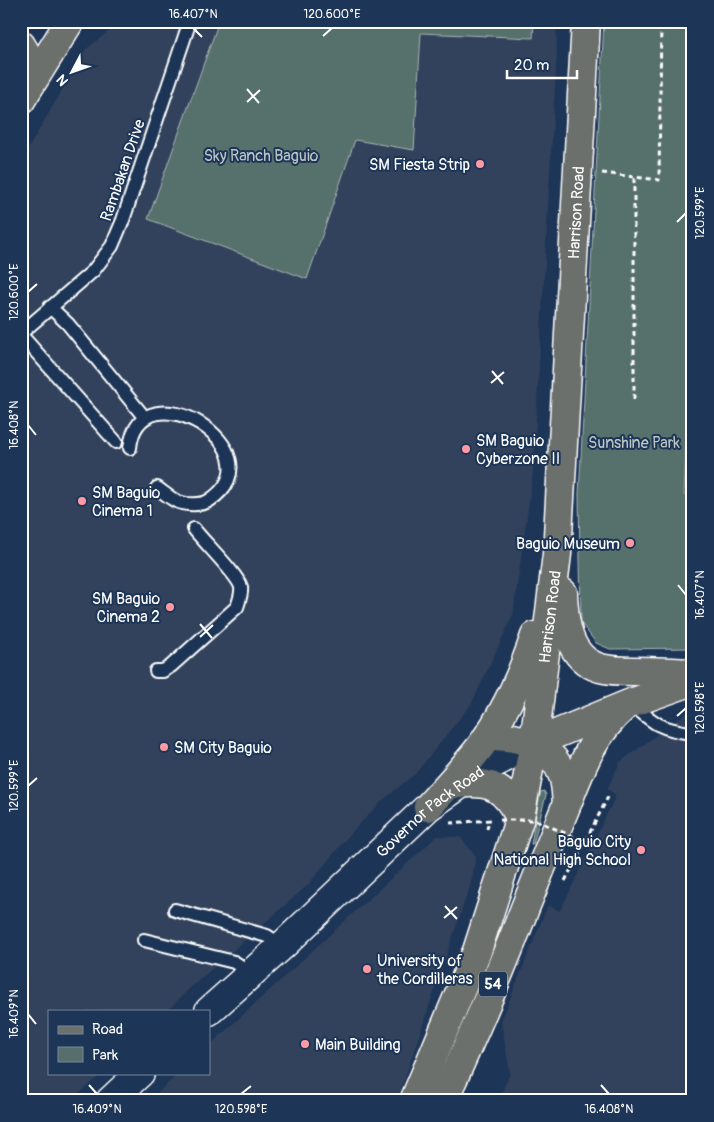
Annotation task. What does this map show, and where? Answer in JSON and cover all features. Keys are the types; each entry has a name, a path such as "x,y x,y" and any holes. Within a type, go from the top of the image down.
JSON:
{"main road":[{"path":"26,92 70,21"},
{"name":"Harrison Road","path":"414,1101 477,951 510,818 534,743 556,554 560,499 586,21"},
{"path":"21,45 27,55 26,92"},
{"path":"560,499 564,616 569,636 576,650 586,661 598,668 693,673"},
{"path":"428,807 488,736 512,696 526,662 556,554"},
{"name":"Governor Pack Road","path":"534,743 693,681"},
{"name":"54","path":"443,1101 525,908 583,764 595,740 606,724 628,705"},
{"path":"488,736 518,738 534,743 557,764 564,777 566,804"},
{"path":"458,784 482,784 503,792 512,801 510,818"}],"street":[{"name":"Governor Pack Road","path":"210,1010 282,946 428,807 458,784 481,770 534,743"},
{"path":"110,1101 139,1074"}],"lane":[{"name":"Rambakan Drive","path":"21,334 93,271 112,246 123,220 190,21"},
{"path":"50,307 68,324 145,418"},
{"path":"21,334 116,442"},
{"path":"130,448 134,432 145,418 164,412 193,419 206,427 226,449 231,464 227,479 219,494 207,502 193,504 177,501 157,488"},
{"path":"156,670 163,671 171,666 237,606 240,596 241,587 235,577 194,529"},
{"path":"628,705 662,727 693,733"},
{"path":"175,910 267,936 282,946"},
{"path":"144,940 234,962 251,973"}],"path":[{"path":"594,171 659,180 661,21"},
{"path":"634,178 634,400"},
{"path":"564,884 608,796"},
{"path":"510,818 535,820 586,842"},
{"path":"449,823 489,820"}],"shaded area":[{"name":"SM City Baguio","path":"122,21 556,21 557,50 533,473 513,615 472,703 416,773 382,801 349,835 308,885 189,989 168,1010 48,1010 48,1074 102,1074 71,1101 21,1101 21,161 85,50"},
{"path":"693,281 693,496 684,495"},
{"name":"Baguio City National High School","path":"693,708 693,1101 498,1101 510,1073 501,1021 548,905 560,911 616,795 607,789 620,762"},
{"name":"University of the Cordilleras","path":"437,836 460,837 476,856 471,883 397,1101 149,1101 178,1074 210,1074 210,1045"}],"green space":[{"name":"Sky Ranch Baguio","path":"219,21 534,21 533,38 421,33 414,150 355,140 307,279 148,219"},
{"name":"Sunshine Park","path":"604,21 693,21 693,281 684,495 693,496 693,648 610,649 596,643 581,623 579,494"},
{"path":"693,443 693,493 690,494 688,469"},
{"path":"544,791 546,795 533,844 531,844 540,795"}],"place":[{"name":"SM Fiesta Strip","path":"480,164"},
{"name":"SM Baguio Cyberzone II","path":"466,449"},
{"name":"SM Baguio Cinema 1","path":"82,501"},
{"name":"Baguio Museum","path":"630,543"},
{"name":"SM Baguio Cinema 2","path":"170,607"},
{"name":"SM City Baguio","path":"164,747"},
{"name":"Baguio City National High School","path":"641,850"},
{"name":"University of the Cordilleras","path":"367,969"},
{"name":"Main Building","path":"305,1044"}]}
